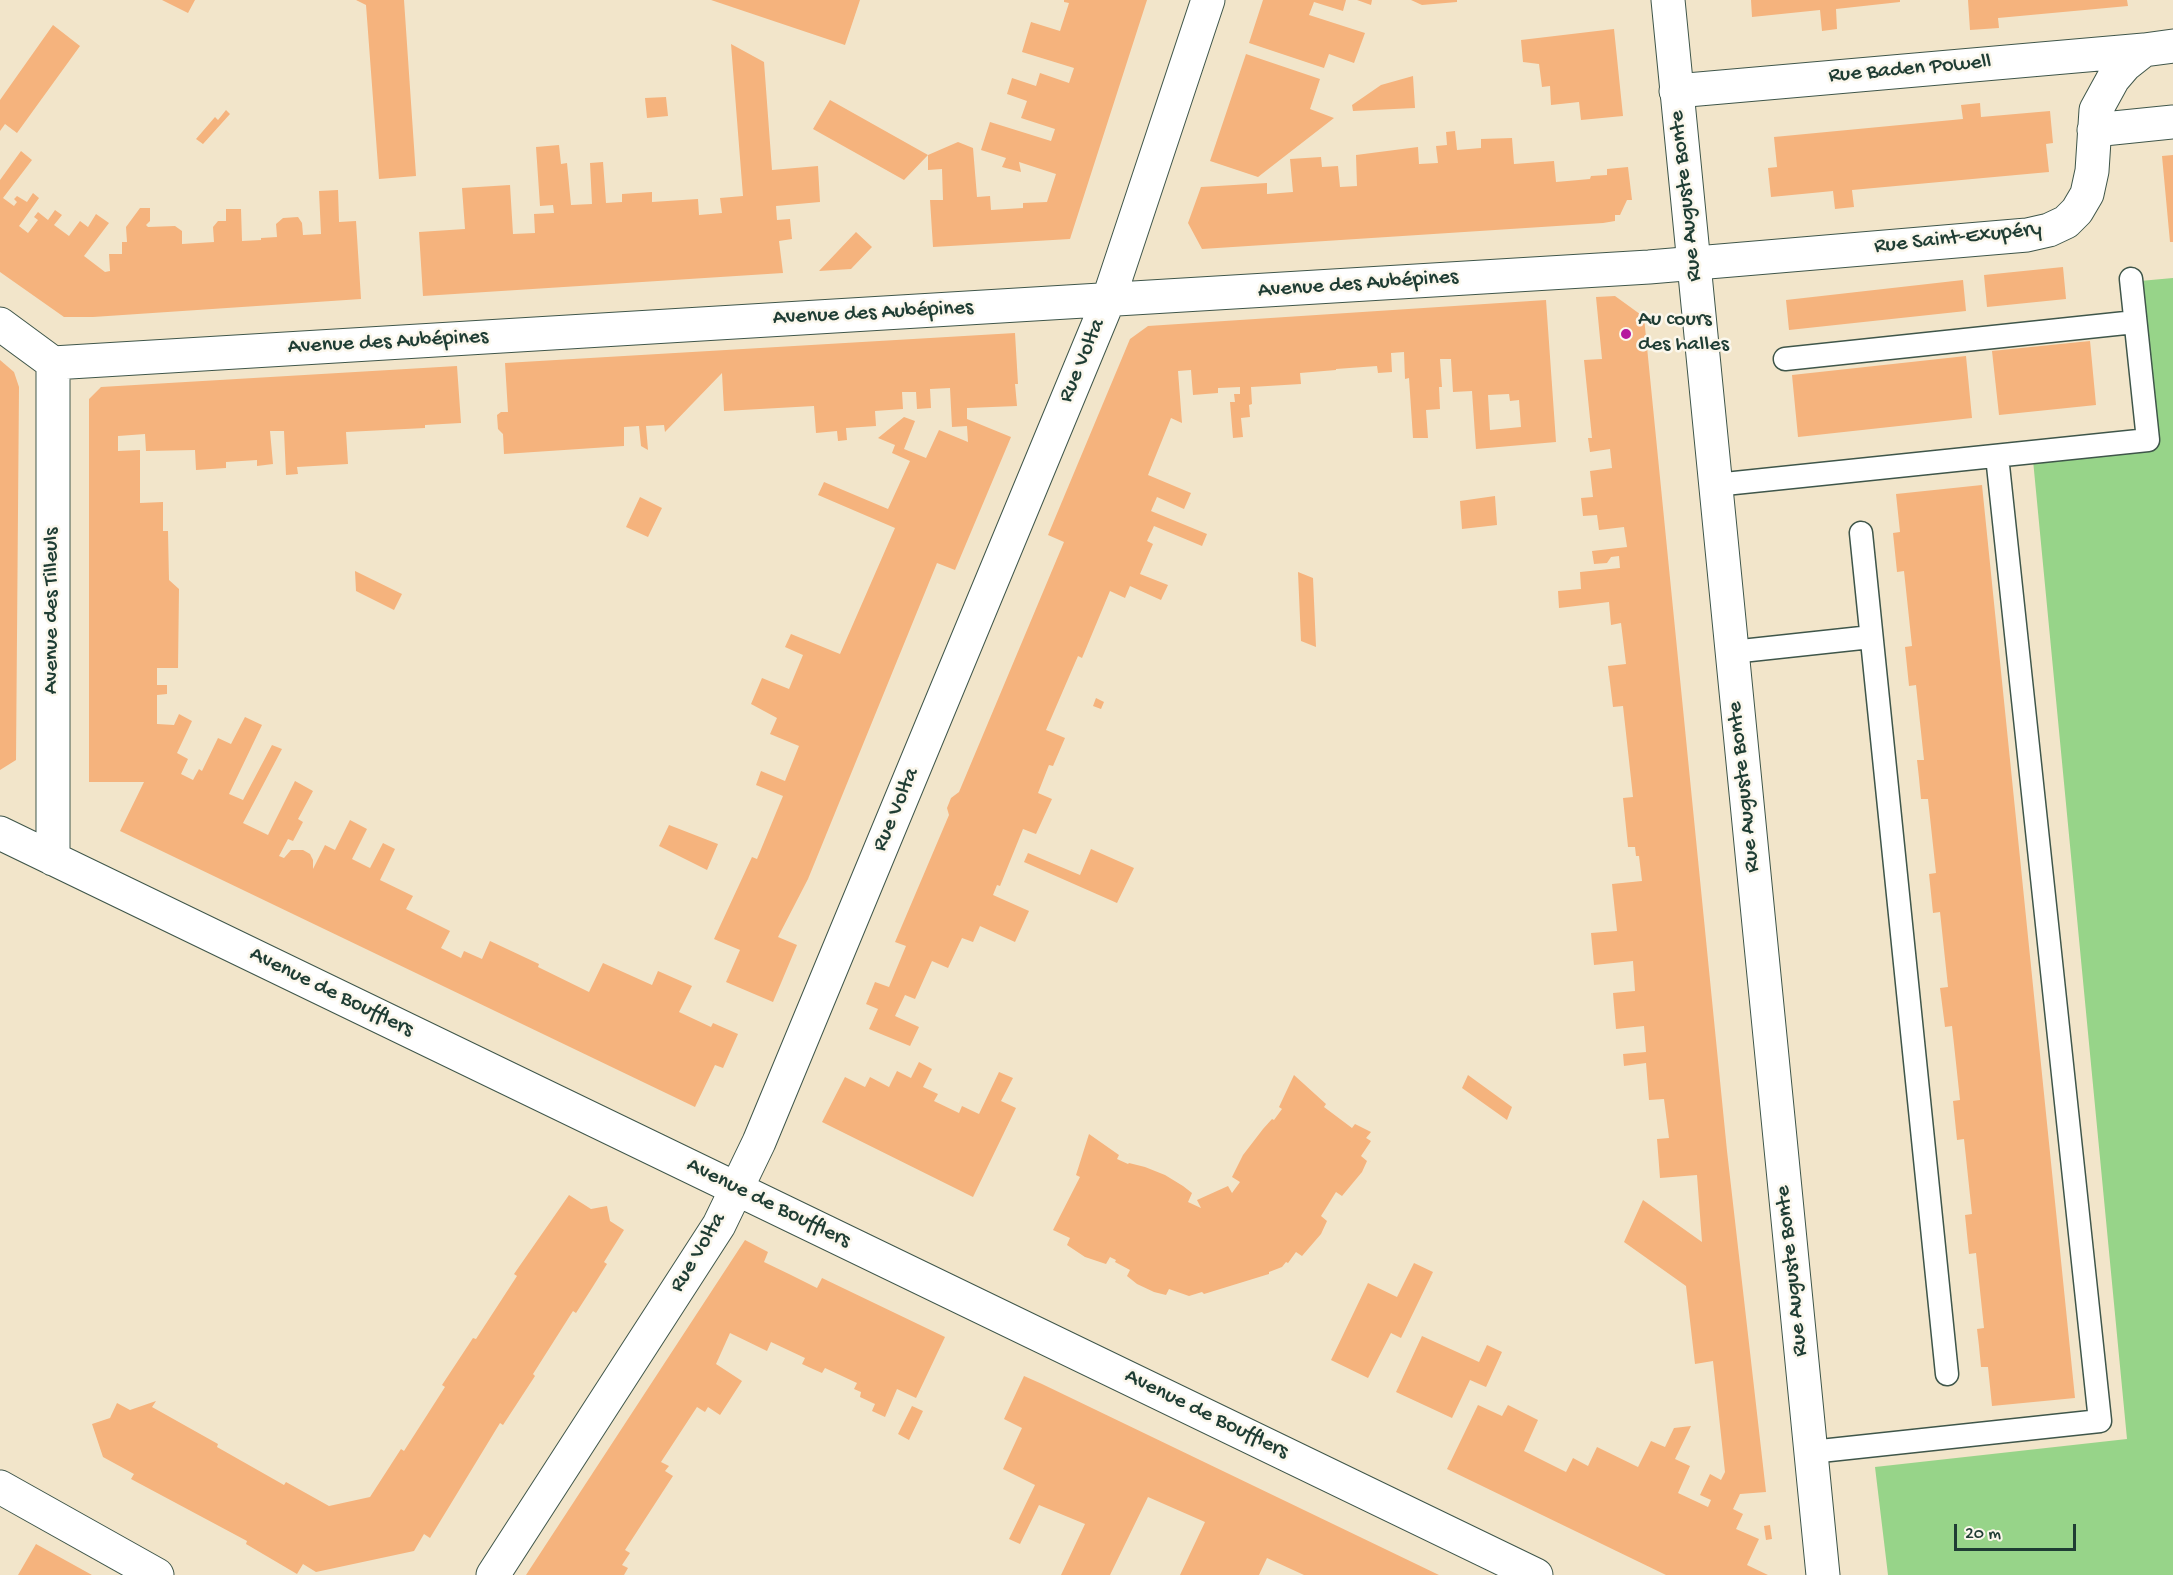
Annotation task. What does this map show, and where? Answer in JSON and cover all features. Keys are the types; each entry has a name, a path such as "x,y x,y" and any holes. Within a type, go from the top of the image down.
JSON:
{"street":[{"name":"Rue Volta","path":"493,1575 718,1226 759,1142 1108,301 1208,0"},
{"name":"Rue Auguste Bonte","path":"1668,0 1822,1575"},
{"name":"Rue Baden Powell","path":"1676,90 2159,48"},
{"name":"Rue Saint-Exupéry","path":"1693,263 2004,237 2049,230 2066,222 2078,211 2087,194 2092,171 2096,110 2113,79 2125,65 2159,48"},
{"path":"2094,130 2173,122"},
{"name":"Avenue des Aubépines","path":"53,363 1108,301 1693,263"},
{"path":"0,324 53,363"},
{"name":"Avenue des Tilleuls","path":"53,363 53,859"},
{"name":"Avenue de Boufflers","path":"0,833 1536,1575"},
{"path":"0,1487 157,1575"}],"lane":[{"path":"1715,485 2148,440 2131,279"},
{"path":"1785,359 2135,322"},
{"path":"1811,1452 2100,1421 1997,456"},
{"path":"1861,533 1947,1374"},
{"path":"1732,652 1871,638"}],"green space":[{"path":"2173,278 2173,1575 1888,1575 1875,1467 2127,1439 2033,460 2154,448 2140,281"}],"building":[{"path":"162,0 195,0 188,13"},
{"path":"356,0 404,0 416,176 379,179 366,5"},
{"path":"711,0 860,0 845,45"},
{"path":"1064,0 1147,0 1070,239 933,247 930,200 943,200 942,169 928,170 928,155 958,142 973,148 977,197 990,196 991,210 1023,208 1023,203 1047,202 1056,174 1019,162 1021,172 1002,167 1006,158 981,150 990,122 1051,141 1055,129 1021,118 1027,101 1007,94 1012,78 1036,86 1040,73 1069,83 1074,68 1022,52 1031,22 1060,31 1069,3"},
{"path":"1263,0 1346,0 1343,11 1314,2 1309,15 1365,33 1354,63 1329,54 1324,68 1249,43"},
{"path":"1357,0 1372,0 1371,5"},
{"path":"1411,0 1457,0 1457,2 1422,5"},
{"path":"1751,0 1900,0 1900,2 1836,9 1837,29 1822,31 1820,10 1752,17"},
{"path":"1968,0 2127,0 2128,6 1998,18 1999,28 1970,30"},
{"path":"53,25 80,46 17,133 5,124 0,131 0,100"},
{"path":"1614,29 1623,116 1581,120 1579,102 1551,105 1550,86 1542,87 1539,64 1523,62 1521,40"},
{"path":"731,44 764,62 772,170 818,166 820,202 776,206 777,220 790,219 792,239 779,241 783,273 423,296 419,232 465,229 462,188 510,185 513,234 535,233 534,214 554,213 553,205 540,206 536,147 559,145 561,164 567,163 571,205 592,204 590,163 603,162 606,203 622,202 622,194 652,192 652,202 698,199 699,215 722,213 720,198 743,196"},
{"path":"1246,54 1320,79 1310,109 1334,118 1258,177 1210,161"},
{"path":"1413,76 1415,108 1353,111 1352,105 1381,85"},
{"path":"666,97 668,116 647,118 645,98"},
{"path":"830,100 928,155 904,180 813,129"},
{"path":"1980,103 1981,117 2050,111 2053,143 2046,144 2049,172 1852,190 1854,207 1835,209 1833,191 1771,197 1768,168 1777,167 1774,137 1963,119 1961,105"},
{"path":"226,110 230,114 203,144 196,139 215,117 218,120"},
{"path":"1455,131 1457,150 1481,148 1481,139 1512,138 1514,164 1554,161 1556,182 1590,179 1591,176 1607,175 1607,169 1628,167 1632,200 1627,200 1620,215 1615,215 1615,221 1603,223 1202,249 1188,223 1201,187 1267,183 1267,194 1293,192 1290,159 1321,157 1322,167 1338,166 1340,187 1357,186 1356,155 1418,147 1419,164 1438,163 1436,146 1447,145 1446,132"},
{"path":"21,151 32,160 3,198 14,206 17,202 14,199 17,196 27,202 33,193 39,198 19,226 28,233 38,220 34,217 38,212 48,220 55,210 62,215 54,225 69,236 80,221 88,227 96,214 109,223 84,256 105,272 110,271 109,254 122,254 122,242 127,242 126,227 140,208 150,208 150,221 146,225 148,227 175,226 182,231 182,244 214,242 213,227 218,221 226,221 226,209 241,209 242,241 261,240 261,238 277,237 276,224 283,218 298,217 302,223 303,235 321,234 319,191 338,190 339,222 356,221 361,299 64,317 0,272 0,180"},
{"path":"2173,155 2173,242 2170,242 2162,156"},
{"path":"856,232 872,247 851,269 819,271"},
{"path":"2063,267 2066,299 1987,307 1984,275"},
{"path":"1963,280 1966,311 1789,330 1786,300"},
{"path":"1615,296 1644,317 1727,1151 1766,1492 1740,1494 1733,1509 1743,1514 1736,1529 1759,1539 1747,1565 1768,1575 1666,1575 1447,1469 1478,1405 1502,1416 1508,1405 1538,1420 1524,1451 1566,1472 1573,1458 1588,1466 1597,1447 1638,1467 1651,1441 1665,1447 1674,1428 1691,1426 1675,1459 1690,1466 1678,1493 1708,1507 1711,1500 1700,1495 1710,1474 1721,1480 1725,1472 1713,1361 1695,1364 1686,1286 1624,1242 1643,1200 1702,1242 1697,1175 1660,1178 1657,1139 1669,1138 1664,1099 1649,1100 1646,1063 1624,1066 1623,1054 1646,1052 1644,1026 1616,1029 1613,993 1635,991 1633,961 1594,965 1591,933 1617,931 1612,884 1642,881 1639,856 1636,856 1635,847 1628,847 1623,798 1633,797 1623,706 1613,707 1608,666 1626,664 1621,623 1611,625 1609,602 1559,608 1558,591 1581,589 1580,572 1620,568 1619,556 1611,557 1607,563 1594,564 1592,551 1627,547 1624,527 1599,530 1597,515 1583,516 1581,498 1593,497 1590,471 1612,468 1610,449 1590,452 1588,438 1592,438 1584,360 1602,359 1596,297"},
{"path":"1546,300 1556,442 1476,449 1472,391 1453,392 1451,359 1440,359 1442,387 1439,387 1440,409 1426,410 1428,438 1413,438 1409,378 1405,379 1404,352 1391,353 1392,372 1378,373 1377,366 1336,369 1300,373 1301,384 1251,387 1250,417 1241,418 1243,437 1233,438 1230,402 1235,402 1234,394 1240,394 1240,387 1218,388 1218,393 1193,395 1191,370 1178,371 1182,423 1171,418 1148,475 1191,493 1184,509 1157,497 1151,511 1207,534 1202,546 1154,526 1147,541 1153,544 1140,574 1168,585 1161,600 1130,586 1125,598 1110,591 1082,658 1078,656 1046,730 1065,738 1053,766 1049,765 1038,793 1052,799 1036,834 1023,829 1000,886 997,885 993,895 1029,911 1015,942 980,926 973,942 962,938 948,968 932,961 915,999 905,995 895,1016 919,1027 910,1046 869,1029 878,1009 866,1004 875,982 889,987 906,946 895,942 949,815 947,808 951,798 959,792 1064,542 1048,535 1130,339 1148,326","holes":["1509,394 1510,401 1519,400 1521,427 1490,430 1488,395"]},
{"path":"1015,333 1017,406 967,408 967,419 1011,437 955,570 937,563 808,879 778,937 797,945 773,1002 726,982 740,950 714,939 752,857 757,859 783,796 756,785 761,771 785,781 799,746 770,734 777,718 751,704 762,678 789,689 803,655 785,647 791,634 840,654 895,528 818,495 824,482 888,509 910,461 892,453 895,445 878,438 904,417 915,421 904,449 926,458 939,430 968,442 967,426 952,427 950,388 930,389 931,408 917,409 916,392 902,392 903,409 875,411 876,426 846,428 847,440 838,441 837,431 816,433 814,406 724,411 722,373 665,432 664,425 646,426 648,450 641,446 639,426 624,427 624,446 504,454 503,434 498,429 497,415 501,412 508,412 505,363"},
{"path":"2090,341 2096,405 1999,415 1992,351"},
{"path":"1966,356 1972,418 1798,437 1792,375"},
{"path":"0,360 14,372 19,387 16,760 0,770"},
{"path":"457,366 461,423 425,425 425,428 346,432 348,464 297,467 298,474 286,475 284,431 270,431 273,464 257,466 257,460 226,462 226,468 196,470 195,450 146,451 145,434 118,436 118,451 140,450 140,503 163,502 163,531 168,531 169,580 179,589 178,668 157,668 157,685 167,685 167,694 157,695 157,724 174,725 179,714 192,721 177,753 188,759 181,774 193,780 199,769 202,771 218,738 231,744 245,717 262,725 229,794 243,800 272,745 282,749 243,823 268,835 295,781 313,791 298,819 303,822 293,841 288,839 279,856 284,858 291,850 303,850 310,854 313,869 325,845 335,850 350,820 367,829 352,859 370,868 383,843 395,849 380,880 413,896 406,909 450,931 441,948 461,958 464,951 482,959 490,941 539,964 538,967 589,992 603,963 652,985 658,971 692,986 679,1012 711,1027 713,1023 738,1034 723,1068 715,1065 695,1107 120,831 144,782 89,782 89,399 101,387"},
{"path":"1982,485 2075,1398 1992,1406 1988,1367 1981,1367 1977,1329 1984,1328 1976,1253 1969,1254 1965,1215 1972,1214 1964,1139 1957,1140 1953,1101 1960,1100 1952,1026 1945,1027 1940,988 1948,987 1940,912 1933,913 1929,874 1936,873 1928,799 1921,799 1917,760 1924,760 1916,685 1909,686 1905,647 1912,646 1904,571 1897,572 1893,533 1900,532 1896,494"},
{"path":"1495,496 1497,525 1462,529 1460,501"},
{"path":"640,497 662,508 648,537 626,527"},
{"path":"355,571 402,594 394,610 356,591"},
{"path":"1298,572 1313,578 1316,647 1301,641"},
{"path":"1096,698 1104,702 1101,709 1093,706"},
{"path":"669,825 718,844 707,870 659,846"},
{"path":"1091,849 1134,868 1117,903 1024,862 1028,853 1080,875"},
{"path":"919,1062 932,1069 923,1087 938,1094 934,1101 959,1113 962,1106 979,1114 999,1072 1013,1078 1001,1101 1016,1108 973,1197 822,1122 845,1077 865,1087 870,1077 889,1087 897,1071 911,1078"},
{"path":"1294,1075 1326,1104 1324,1107 1352,1128 1355,1124 1371,1132 1366,1138 1371,1141 1361,1156 1367,1161 1362,1172 1342,1196 1336,1192 1321,1216 1327,1221 1321,1234 1302,1256 1296,1252 1288,1263 1286,1262 1269,1274 1204,1294 1202,1292 1189,1296 1169,1289 1166,1295 1137,1284 1127,1276 1130,1270 1110,1257 1106,1264 1085,1257 1067,1245 1070,1238 1053,1230 1080,1177 1076,1175 1089,1134 1119,1155 1117,1159 1165,1175 1183,1186 1192,1193 1188,1202 1201,1208 1197,1200 1228,1186 1232,1193 1240,1182 1232,1177 1243,1155 1282,1109 1279,1107"},
{"path":"1468,1075 1512,1107 1507,1120 1462,1088"},
{"path":"569,1195 591,1209 607,1206 610,1221 624,1230 604,1262 607,1264 592,1288 576,1313 573,1311 503,1425 500,1423 430,1538 424,1534 414,1551 316,1572 303,1564 297,1574 246,1544 247,1541 131,1479 134,1474 103,1457 92,1424 110,1418 117,1403 130,1410 156,1401 152,1407 218,1444 217,1447 284,1485 286,1482 329,1506 370,1497 401,1449 404,1451 445,1387 442,1385 473,1338 476,1339 517,1276 514,1274"},
{"path":"745,1240 768,1252 764,1262 817,1288 822,1278 945,1337 916,1398 897,1389 885,1417 872,1411 875,1404 860,1397 861,1392 854,1389 857,1383 825,1368 822,1373 802,1364 805,1358 771,1342 767,1351 730,1333 716,1364 742,1381 720,1415 708,1407 705,1412 697,1407 661,1462 669,1466 665,1471 673,1476 625,1550 630,1553 622,1565 628,1568 624,1575 526,1575"},
{"path":"1414,1263 1433,1272 1401,1338 1391,1333 1368,1378 1331,1360 1368,1283 1397,1297"},
{"path":"1422,1336 1479,1362 1487,1345 1502,1352 1486,1387 1470,1380 1452,1418 1396,1392"},
{"path":"1024,1376 1439,1575 1304,1575 1267,1558 1259,1575 1180,1575 1205,1522 1148,1497 1110,1575 1061,1575 1085,1524 1039,1505 1020,1544 1009,1539 1035,1485 1003,1469 1022,1428 1004,1419"},
{"path":"912,1406 923,1411 909,1440 898,1434"},
{"path":"1770,1525 1772,1539 1766,1540 1764,1526"},
{"path":"36,1544 92,1575 18,1575"}],"place":[{"name":"Au cours des halles","path":"1626,334"}]}
